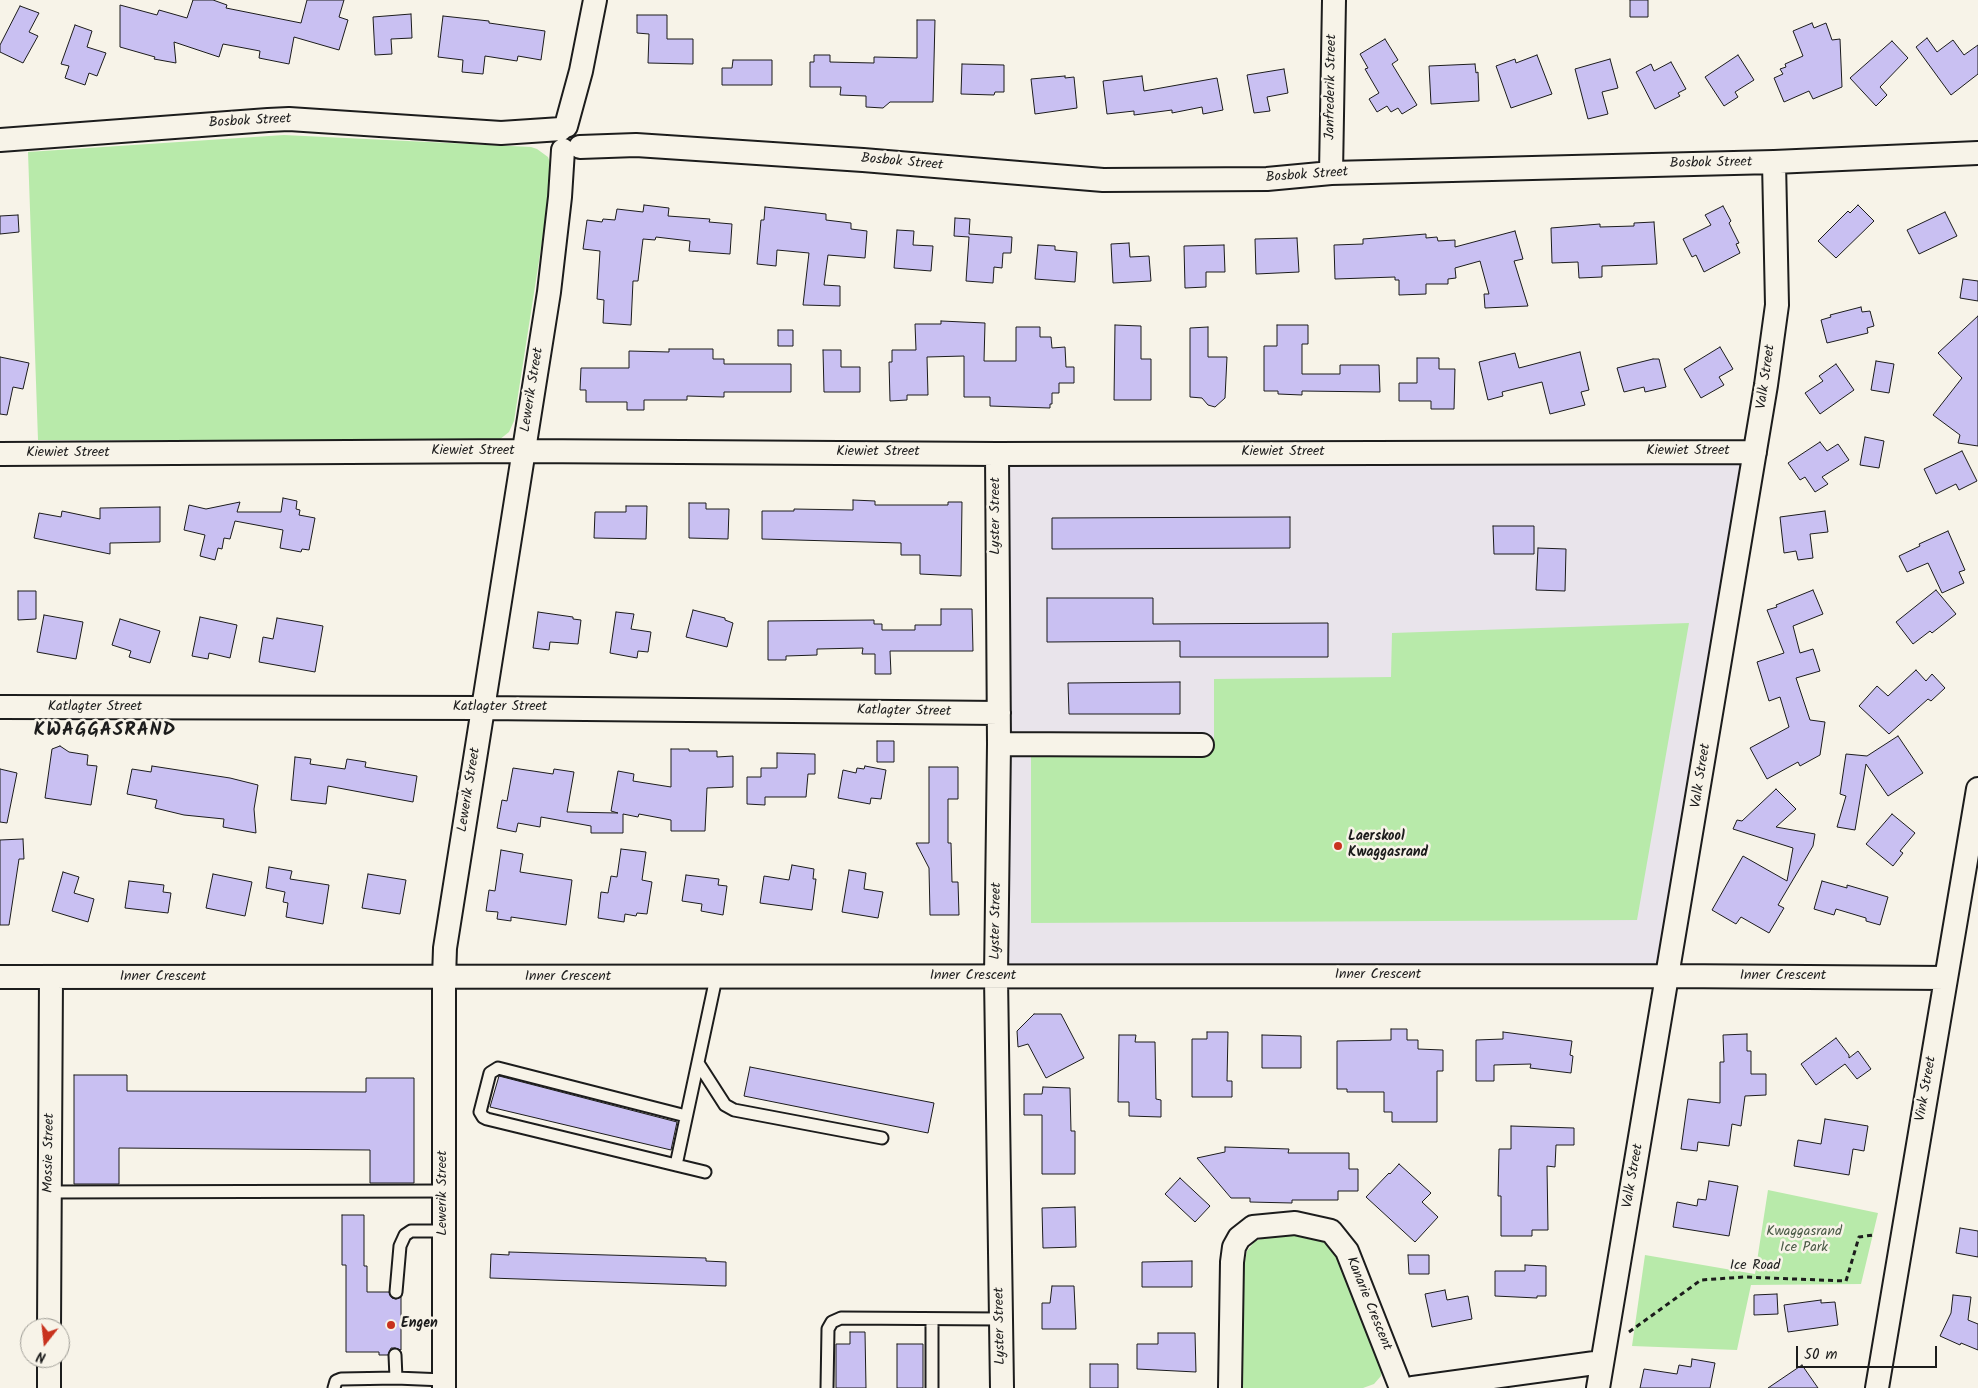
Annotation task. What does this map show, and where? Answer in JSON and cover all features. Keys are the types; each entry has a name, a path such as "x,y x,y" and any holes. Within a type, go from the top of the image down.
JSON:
{"street":[{"name":"Lewerik Street","path":"444,1384 445,948 548,292 560,198 595,0"},
{"name":"Janfrederik Street","path":"1331,173 1334,0"},
{"name":"Bosbok Street","path":"0,140 289,119 864,160 1104,180 1267,179 1331,173 1774,162 1978,153"},
{"name":"Valk Street","path":"1598,1388 1669,976 1766,385 1777,305 1774,162"},
{"name":"Kiewiet Street","path":"0,454 1755,452"},
{"name":"Lyster Street","path":"997,454 999,744 996,977 1002,1388"},
{"name":"Katlagter Street","path":"0,708 482,708 999,713"},
{"path":"999,744 1202,745"},
{"name":"Vink Street","path":"1877,1388 1978,789"},
{"name":"Inner Crescent","path":"0,977 1669,976 1946,978"},
{"name":"Mossie Street","path":"49,1318 51,978"},
{"name":"Kanarie Crescent","path":"1230,1388 1232,1262 1234,1247 1239,1238 1253,1227 1295,1223 1331,1231 1347,1251 1401,1388"},
{"path":"1413,1388 1602,1362"},
{"path":"49,1368 49,1388"}],"lane":[{"path":"676,1165 716,978"},
{"path":"698,1063 725,1105 734,1110 882,1138"},
{"path":"686,1116 498,1068 490,1073 480,1112 482,1117 487,1119 705,1172"},
{"path":"50,1192 444,1191"},
{"path":"396,1292 400,1246 405,1235 411,1231 444,1232"},
{"path":"827,1388 828,1329 832,1322 841,1318 1001,1320"},
{"path":"932,1319 932,1388"},
{"path":"395,1355 396,1378"},
{"path":"334,1388 336,1381 341,1379 396,1378 444,1384"}],"path":[{"name":"Ice Road","path":"1622,1337 1701,1280 1744,1276 1846,1281 1858,1237 1873,1235"}],"shaded area":[{"name":"Laerskool Kwaggasrand","path":"1750,453 1661,978 993,981 993,456"}],"green space":[{"path":"284,135 531,147 548,157 553,171 514,421 509,432 499,440 492,441 38,440 28,152"},
{"path":"1689,623 1637,920 1031,923 1031,748 1214,747 1214,679 1391,677 1392,633"},
{"name":"Kwaggasrand Ice Park","path":"1768,1190 1878,1213 1861,1284 1751,1285 1737,1350 1632,1346 1645,1255 1755,1274"},
{"path":"1310,1235 1333,1242 1383,1361 1381,1376 1374,1384 1363,1388 1240,1388 1243,1271 1247,1251 1255,1241 1271,1236"}],"building":[{"path":"193,0 213,0 227,5 226,8 301,23 307,0 344,0 339,17 348,20 339,50 294,37 289,64 259,58 260,51 223,44 219,57 174,42 176,63 154,59 155,57 120,47 120,5 157,15 159,10 187,18"},
{"path":"1630,0 1648,0 1648,17 1630,17"},
{"path":"20,6 39,13 29,32 38,36 23,63 0,52 0,45"},
{"path":"411,14 412,38 391,39 392,54 375,55 373,17"},
{"path":"637,15 667,15 667,39 693,39 693,64 648,63 649,34 637,33"},
{"path":"443,16 489,21 489,23 545,31 541,60 518,56 517,61 485,56 483,74 462,72 463,60 438,57"},
{"path":"917,20 935,20 933,102 890,102 883,108 866,107 866,96 840,95 841,87 810,87 810,62 814,62 814,55 830,55 830,62 874,63 874,57 917,58"},
{"path":"1812,23 1814,28 1826,23 1832,40 1840,39 1842,87 1813,99 1809,91 1784,102 1774,78 1783,74 1780,69 1786,67 1785,64 1803,56 1793,31"},
{"path":"75,25 92,31 87,47 106,53 97,76 89,73 85,85 65,78 69,66 61,64"},
{"path":"1927,38 1937,52 1953,40 1964,55 1978,45 1978,74 1951,95 1916,47"},
{"path":"1385,39 1398,60 1392,64 1417,105 1402,114 1398,108 1391,112 1387,106 1377,112 1369,99 1379,93 1365,69 1368,68 1360,54"},
{"path":"1892,41 1908,58 1880,87 1887,95 1876,106 1850,78"},
{"path":"1537,55 1552,94 1511,108 1496,66 1515,59 1516,63"},
{"path":"1738,55 1754,80 1735,92 1738,97 1724,106 1705,77"},
{"path":"1610,59 1618,88 1602,92 1608,114 1588,119 1575,69"},
{"path":"733,60 772,60 772,85 722,85 722,68 732,68"},
{"path":"1671,62 1686,89 1678,93 1680,96 1655,109 1636,72 1651,64 1654,71"},
{"path":"962,64 1004,65 1004,92 995,92 994,95 961,94"},
{"path":"1475,64 1476,73 1478,72 1479,101 1431,104 1429,66"},
{"path":"1284,69 1288,93 1267,97 1270,111 1254,113 1247,75"},
{"path":"1065,76 1065,78 1074,77 1077,108 1035,114 1031,79"},
{"path":"1142,76 1144,91 1217,78 1223,110 1203,114 1202,107 1172,113 1172,110 1134,115 1134,111 1107,114 1103,81"},
{"path":"644,205 669,208 668,216 710,219 709,222 732,224 730,254 689,251 690,241 656,237 655,240 643,239 638,281 633,281 631,325 603,323 604,300 597,299 600,251 583,249 587,220 602,222 603,219 615,220 617,209 643,212"},
{"path":"1858,205 1874,221 1836,258 1818,241 1848,211 1850,213"},
{"path":"1723,206 1739,243 1736,244 1740,253 1704,272 1696,255 1692,257 1683,239 1711,225 1705,215"},
{"path":"765,207 826,214 826,220 851,223 851,229 867,231 865,258 828,255 824,285 840,286 840,306 803,305 809,253 777,250 776,266 757,264 761,220 764,220"},
{"path":"1945,212 1957,236 1919,254 1907,230"},
{"path":"18,215 19,232 0,234 0,216"},
{"path":"955,218 970,219 969,234 1012,237 1011,253 1003,253 1002,268 994,267 993,283 966,281 969,237 954,236"},
{"path":"1654,222 1657,264 1602,266 1602,277 1579,278 1578,262 1552,263 1551,228 1600,224 1600,227 1634,226 1634,223"},
{"path":"897,230 914,231 913,245 933,246 931,271 894,268"},
{"path":"1515,231 1523,259 1514,261 1528,306 1485,308 1484,294 1489,294 1480,261 1455,268 1456,278 1448,279 1448,284 1426,284 1426,294 1399,295 1399,280 1395,280 1395,277 1335,279 1334,245 1363,244 1363,239 1426,234 1426,238 1437,237 1438,241 1455,240 1455,247"},
{"path":"1297,238 1299,272 1256,274 1255,239"},
{"path":"1129,243 1130,257 1149,256 1151,281 1113,283 1111,244"},
{"path":"1038,245 1055,246 1055,250 1077,252 1075,282 1035,279"},
{"path":"1224,245 1225,272 1206,272 1206,287 1185,288 1184,246"},
{"path":"1963,279 1978,281 1978,301 1960,298"},
{"path":"1861,307 1862,312 1870,311 1874,326 1867,328 1868,333 1827,343 1821,320 1831,317 1830,315"},
{"path":"1978,316 1978,446 1958,443 1960,435 1933,415 1962,378 1938,353"},
{"path":"941,321 985,323 984,361 1016,361 1016,327 1040,327 1040,337 1051,337 1052,348 1065,347 1066,367 1074,367 1074,383 1059,383 1059,393 1052,393 1050,408 990,406 990,397 964,397 964,356 927,357 928,395 907,395 907,400 890,401 889,362 892,362 892,350 916,350 915,324 941,324"},
{"path":"1115,325 1141,326 1141,359 1151,359 1151,400 1114,400"},
{"path":"1277,325 1308,325 1308,344 1302,344 1302,374 1340,374 1340,365 1379,365 1380,392 1302,391 1302,395 1278,394 1278,391 1264,391 1264,346 1277,346"},
{"path":"1208,327 1208,357 1227,357 1225,398 1215,407 1208,405 1202,398 1190,397 1190,328"},
{"path":"778,330 793,330 793,346 778,346"},
{"path":"1720,347 1733,369 1719,377 1724,385 1701,398 1684,369"},
{"path":"669,349 713,349 713,359 724,359 724,364 791,364 791,392 724,392 724,397 687,396 687,400 644,400 644,410 627,410 627,402 586,402 586,390 580,390 581,368 629,368 629,351 669,352"},
{"path":"823,350 841,350 841,367 860,367 860,392 824,392"},
{"path":"1580,352 1589,390 1581,392 1585,405 1550,414 1542,382 1502,392 1503,396 1488,400 1479,362 1515,353 1519,368"},
{"path":"0,357 29,363 23,389 13,387 7,415 0,414"},
{"path":"1417,358 1439,358 1439,369 1455,369 1454,409 1431,409 1431,401 1399,401 1399,383 1417,383"},
{"path":"1659,359 1666,387 1645,392 1644,387 1624,392 1617,368"},
{"path":"1876,361 1894,364 1889,393 1871,390"},
{"path":"1836,364 1854,390 1820,414 1805,393 1823,381 1819,376"},
{"path":"1865,437 1884,441 1879,468 1860,465"},
{"path":"1820,442 1827,451 1838,444 1849,460 1822,477 1828,484 1815,492 1805,477 1800,480 1788,463"},
{"path":"1962,451 1977,481 1959,490 1956,484 1936,494 1924,469"},
{"path":"283,498 297,501 296,509 300,510 299,515 315,518 309,550 302,549 301,552 280,548 283,530 235,521 230,539 224,538 222,549 218,548 215,560 200,556 205,535 184,530 189,505 206,509 240,502 237,512 281,512"},
{"path":"853,500 875,501 875,505 948,505 948,502 962,502 961,576 920,574 920,555 901,555 901,543 762,539 762,511 794,511 794,509 853,510"},
{"path":"689,503 706,503 706,509 729,509 728,539 689,538"},
{"path":"626,506 647,506 646,539 594,538 595,512 626,512"},
{"path":"160,507 160,542 110,543 110,554 34,538 39,513 61,517 62,511 100,519 100,508"},
{"path":"1825,511 1828,532 1810,534 1813,558 1798,560 1796,551 1784,553 1780,517"},
{"path":"1290,517 1290,548 1052,549 1052,518"},
{"path":"1493,526 1534,526 1534,554 1494,554"},
{"path":"1948,531 1965,570 1959,572 1964,583 1942,593 1928,563 1907,572 1899,556 1920,546 1919,544"},
{"path":"1538,548 1566,549 1565,591 1536,590"},
{"path":"1813,590 1823,614 1793,626 1800,653 1813,649 1820,671 1796,678 1810,720 1825,722 1820,755 1800,766 1798,762 1767,779 1750,748 1789,727 1780,697 1769,701 1757,662 1784,653 1767,610"},
{"path":"1936,590 1956,614 1932,633 1930,631 1913,644 1896,622"},
{"path":"18,591 36,591 36,619 18,620"},
{"path":"1047,598 1153,598 1153,624 1328,623 1328,657 1180,657 1180,641 1047,642"},
{"path":"941,609 972,609 973,651 890,651 891,674 875,674 875,654 862,654 863,648 817,649 817,655 786,656 786,660 768,660 768,621 874,620 874,624 882,624 882,630 915,630 915,625 941,625"},
{"path":"693,610 725,618 725,620 733,623 727,647 686,637"},
{"path":"538,612 581,620 578,644 550,642 549,650 533,648"},
{"path":"616,612 634,614 631,629 651,632 648,652 638,651 637,658 610,653"},
{"path":"44,615 83,622 76,659 37,652"},
{"path":"200,617 237,625 230,658 209,653 208,659 192,656"},
{"path":"277,618 323,626 315,672 259,662 263,637 273,639"},
{"path":"120,619 160,631 150,663 129,657 131,651 112,645"},
{"path":"1916,670 1926,681 1932,674 1945,688 1931,701 1928,699 1889,734 1859,706 1877,686 1888,696"},
{"path":"1180,682 1180,714 1069,714 1068,683"},
{"path":"1898,736 1923,773 1888,796 1866,764 1855,830 1837,827 1846,796 1840,794 1846,754 1867,756"},
{"path":"877,741 894,741 894,762 877,762"},
{"path":"60,746 69,752 88,755 87,765 97,766 91,805 45,798 52,749"},
{"path":"671,749 717,751 717,757 733,756 733,787 707,788 705,831 671,831 671,820 639,814 638,817 623,814 623,833 591,833 591,826 541,817 540,827 518,823 516,832 497,828 502,800 507,801 513,768 553,774 554,769 574,772 567,812 618,813 611,811 618,771 634,774 633,781 671,787"},
{"path":"777,753 815,754 815,774 808,774 806,797 765,797 765,805 747,804 747,777 761,777 761,768 777,768"},
{"path":"295,757 311,759 310,764 345,769 347,759 366,762 365,767 417,776 413,802 328,786 326,804 291,800"},
{"path":"152,766 230,778 258,785 254,809 256,833 223,827 224,819 184,815 155,808 157,800 127,794 132,769 151,772"},
{"path":"865,766 886,770 881,799 871,798 870,804 838,798 843,770 856,773 857,768 864,769"},
{"path":"929,767 958,767 958,799 948,799 948,843 951,843 952,882 958,882 959,915 930,915 929,868 916,843 929,843"},
{"path":"0,769 17,773 7,823 0,822"},
{"path":"1776,789 1796,809 1776,827 1815,834 1813,846 1778,905 1784,908 1769,933 1741,917 1736,924 1712,910 1743,856 1787,881 1793,848 1733,829 1737,820 1742,821"},
{"path":"1892,814 1915,833 1900,851 1903,853 1893,866 1866,844"},
{"path":"23,839 24,859 19,859 9,925 0,925 0,840"},
{"path":"621,849 646,852 642,880 652,882 647,914 637,913 636,916 625,914 624,922 598,918 601,892 608,893 611,876 617,877"},
{"path":"501,850 523,854 520,872 572,880 566,925 511,917 511,921 497,919 498,912 486,911 489,890 495,891"},
{"path":"792,865 814,869 813,879 816,879 812,910 760,903 764,876 789,880"},
{"path":"269,867 292,871 290,879 329,885 323,924 286,917 288,903 283,902 285,892 266,888"},
{"path":"849,870 866,873 864,889 883,892 878,918 842,912"},
{"path":"63,872 79,877 74,893 94,899 88,922 52,911"},
{"path":"213,874 252,882 245,916 206,908"},
{"path":"368,874 406,880 400,914 362,908"},
{"path":"686,875 719,879 718,885 727,886 723,915 701,911 702,904 682,901"},
{"path":"129,881 164,885 163,892 171,893 168,913 125,908"},
{"path":"1822,881 1847,888 1847,885 1888,897 1880,925 1866,921 1866,918 1836,909 1834,915 1814,909"},
{"path":"1034,1014 1061,1014 1084,1058 1046,1078 1028,1044 1018,1047 1017,1031"},
{"path":"1391,1029 1407,1029 1407,1040 1418,1040 1418,1049 1443,1050 1443,1071 1437,1071 1437,1122 1392,1122 1392,1112 1384,1112 1384,1092 1347,1092 1347,1089 1337,1089 1337,1041 1391,1040"},
{"path":"1207,1032 1228,1032 1227,1081 1232,1081 1232,1097 1192,1097 1192,1039 1207,1039"},
{"path":"1503,1032 1572,1041 1570,1055 1573,1056 1571,1073 1530,1068 1531,1064 1494,1065 1494,1081 1476,1081 1476,1040 1503,1039"},
{"path":"1747,1034 1747,1051 1751,1051 1751,1074 1766,1074 1766,1095 1745,1096 1741,1126 1732,1124 1729,1146 1698,1142 1697,1151 1681,1149 1688,1099 1720,1103 1720,1062 1724,1062 1723,1035"},
{"path":"1119,1035 1136,1035 1135,1042 1155,1042 1156,1099 1161,1100 1161,1117 1129,1116 1129,1102 1118,1102"},
{"path":"1262,1035 1301,1036 1301,1068 1262,1068"},
{"path":"1836,1038 1849,1055 1849,1058 1858,1051 1871,1069 1857,1079 1845,1064 1816,1085 1801,1064"},
{"path":"750,1067 934,1103 928,1133 744,1096"},
{"path":"74,1075 127,1075 127,1091 366,1092 366,1078 414,1078 414,1183 370,1183 370,1150 119,1148 119,1184 74,1184"},
{"path":"499,1076 677,1122 671,1150 490,1107"},
{"path":"1043,1087 1070,1088 1071,1131 1075,1131 1075,1174 1042,1174 1042,1115 1024,1115 1024,1094 1042,1094"},
{"path":"1825,1119 1868,1126 1864,1151 1853,1149 1849,1175 1794,1166 1798,1140 1821,1144"},
{"path":"1511,1126 1574,1128 1574,1145 1556,1145 1555,1167 1547,1166 1548,1230 1532,1230 1532,1236 1501,1236 1501,1196 1498,1196 1499,1149 1511,1149"},
{"path":"1225,1147 1289,1149 1288,1153 1349,1153 1349,1169 1358,1169 1358,1191 1338,1191 1338,1200 1292,1200 1292,1203 1250,1202 1250,1198 1231,1198 1197,1158 1225,1152"},
{"path":"1399,1164 1431,1193 1422,1202 1438,1217 1415,1242 1366,1197"},
{"path":"1180,1178 1210,1206 1195,1222 1165,1194"},
{"path":"1709,1181 1738,1186 1729,1236 1673,1227 1677,1202 1697,1206 1698,1199 1706,1200"},
{"path":"1075,1207 1076,1247 1043,1248 1042,1208"},
{"path":"342,1215 364,1215 364,1266 367,1266 367,1292 389,1292 392,1298 401,1297 401,1350 391,1348 388,1355 379,1355 379,1352 346,1352 346,1265 342,1265"},
{"path":"1960,1228 1978,1231 1978,1257 1956,1253"},
{"path":"509,1252 706,1258 706,1261 726,1262 726,1286 490,1278 491,1254 509,1255"},
{"path":"1408,1255 1429,1255 1429,1274 1409,1274"},
{"path":"1192,1261 1192,1287 1142,1287 1142,1262"},
{"path":"1525,1265 1546,1266 1546,1296 1537,1296 1537,1298 1495,1296 1495,1271 1525,1271"},
{"path":"1052,1286 1074,1286 1076,1329 1042,1329 1042,1303 1050,1303"},
{"path":"1445,1290 1447,1300 1468,1296 1472,1319 1432,1327 1425,1294"},
{"path":"1777,1294 1778,1314 1754,1315 1754,1295"},
{"path":"1953,1295 1971,1297 1968,1320 1978,1324 1978,1350 1961,1343 1960,1345 1940,1336 1951,1313"},
{"path":"1821,1300 1821,1303 1835,1302 1838,1325 1788,1332 1784,1305"},
{"path":"850,1332 865,1332 866,1388 836,1388 836,1344 850,1344"},
{"path":"1158,1333 1195,1333 1196,1372 1137,1369 1137,1344 1158,1344"},
{"path":"897,1344 923,1344 923,1388 897,1388"},
{"path":"1692,1359 1715,1363 1710,1388 1640,1388 1644,1369 1677,1374 1679,1365 1691,1367"},
{"path":"1090,1364 1118,1364 1118,1388 1090,1388"},
{"path":"1802,1365 1818,1388 1768,1388"}],"place":[{"name":"Laerskool Kwaggasrand","path":"1338,846"},
{"name":"Engen","path":"391,1325"}],"district":[{"name":"KWAGGASRAND","path":"105,732"}]}
